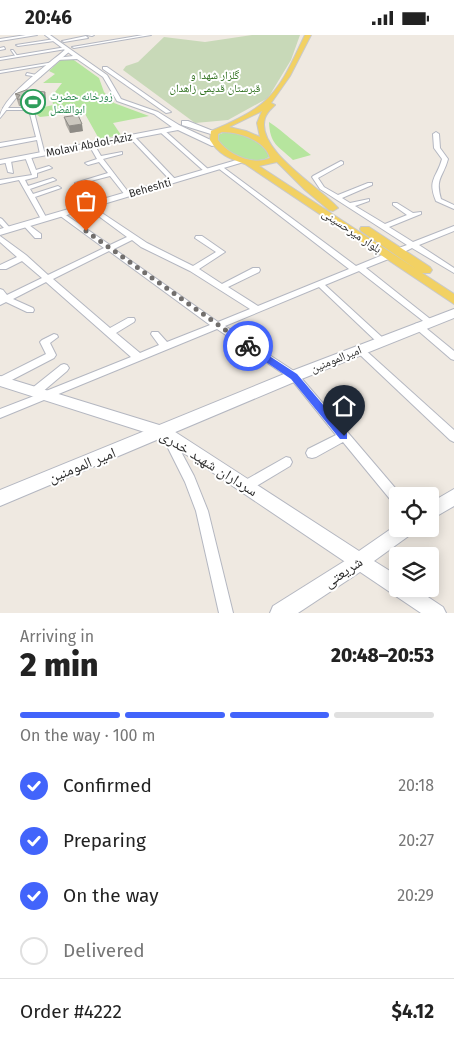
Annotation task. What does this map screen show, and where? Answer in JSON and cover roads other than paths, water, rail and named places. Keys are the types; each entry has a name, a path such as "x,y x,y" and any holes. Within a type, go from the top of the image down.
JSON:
{"main road":[{"path":"47,35 69,46 175,117 190,125 215,132 238,131 266,144"},
{"path":"215,144 212,137 215,132 252,114 271,99 308,35"},
{"path":"266,144 260,123 261,115 282,92 313,35"},
{"path":"69,46 78,57 105,76 112,85 113,93 119,99 156,113 179,128 215,144"},
{"path":"56,61 78,57"},
{"path":"112,85 120,87 125,82"},
{"path":"113,93 121,88 135,89"},
{"name":"Molavi Abdol-Aziz","path":"4,161 179,128"},
{"name":"بلوار میرحسینی","path":"215,144 394,254 454,288"},
{"name":"بلوار میرحسینی","path":"266,144 320,199 454,300"},
{"path":"246,162 269,163 274,159 274,154"},
{"name":"Beheshti","path":"4,230 220,167 246,162"},
{"name":"امیرالمومنین","path":"164,432 294,376 454,313"},
{"name":"امیر المومنین","path":"0,498 164,432"},
{"name":"شریعتی","path":"280,613 359,561"}],"street":[{"path":"0,40 34,35"},
{"path":"0,58 149,35"},
{"path":"69,46 89,36"},
{"path":"0,116 14,97 56,61 69,46 89,36"},
{"path":"18,46 54,37"},
{"path":"12,51 17,56"},
{"path":"0,72 56,61"},
{"path":"27,74 39,75"},
{"path":"6,109 30,109 43,154"},
{"path":"162,131 207,171"},
{"path":"436,134 437,148 445,159 445,165 439,172 435,183 438,200 454,207"},
{"path":"132,137 174,181"},
{"path":"0,145 38,138"},
{"path":"92,145 127,195"},
{"path":"88,163 120,153"},
{"path":"28,157 34,174"},
{"path":"4,161 11,171"},
{"path":"341,163 315,177 322,188 454,271"},
{"path":"220,167 359,269 424,324 454,356"},
{"path":"0,182 21,178 49,168"},
{"path":"77,184 110,171"},
{"path":"21,178 44,219"},
{"path":"26,188 53,181"},
{"path":"338,197 370,184"},
{"path":"32,196 58,188"},
{"path":"351,205 367,200"},
{"path":"384,227 416,215 395,204"},
{"path":"88,206 144,245 193,269 258,310"},
{"path":"61,214 218,326 294,376 389,489"},
{"path":"0,220 4,230"},
{"path":"25,224 38,236"},
{"path":"0,414 41,394 139,358 359,269 454,228"},
{"path":"3,301 132,237"},
{"path":"0,238 139,358"},
{"path":"193,269 222,252 199,238"},
{"path":"3,267 23,257"},
{"path":"222,287 256,270"},
{"path":"320,285 381,341"},
{"path":"0,292 3,301"},
{"path":"3,301 30,310"},
{"path":"110,332 131,320"},
{"path":"154,333 166,347"},
{"path":"1,381 51,355 45,342 54,337"},
{"path":"360,350 454,437"},
{"path":"41,394 64,368"},
{"name":"سرداران شهید خدری","path":"1,381 164,432 389,581"},
{"path":"164,432 190,480 202,511 226,613"},
{"path":"312,453 344,436"},
{"path":"246,486 286,462"},
{"path":"439,506 454,497"},
{"name":"شریعتی","path":"359,561 393,537"},
{"name":"سرداران شهید خدری","path":"413,597 437,613"}],"place":[{"name":"زورخانه حضرت ابوالفضل","path":"33,102"}],"park label":[{"name":"گلزار شهدا و قبرستان قدیمی زاهدان","path":"215,81"}]}
